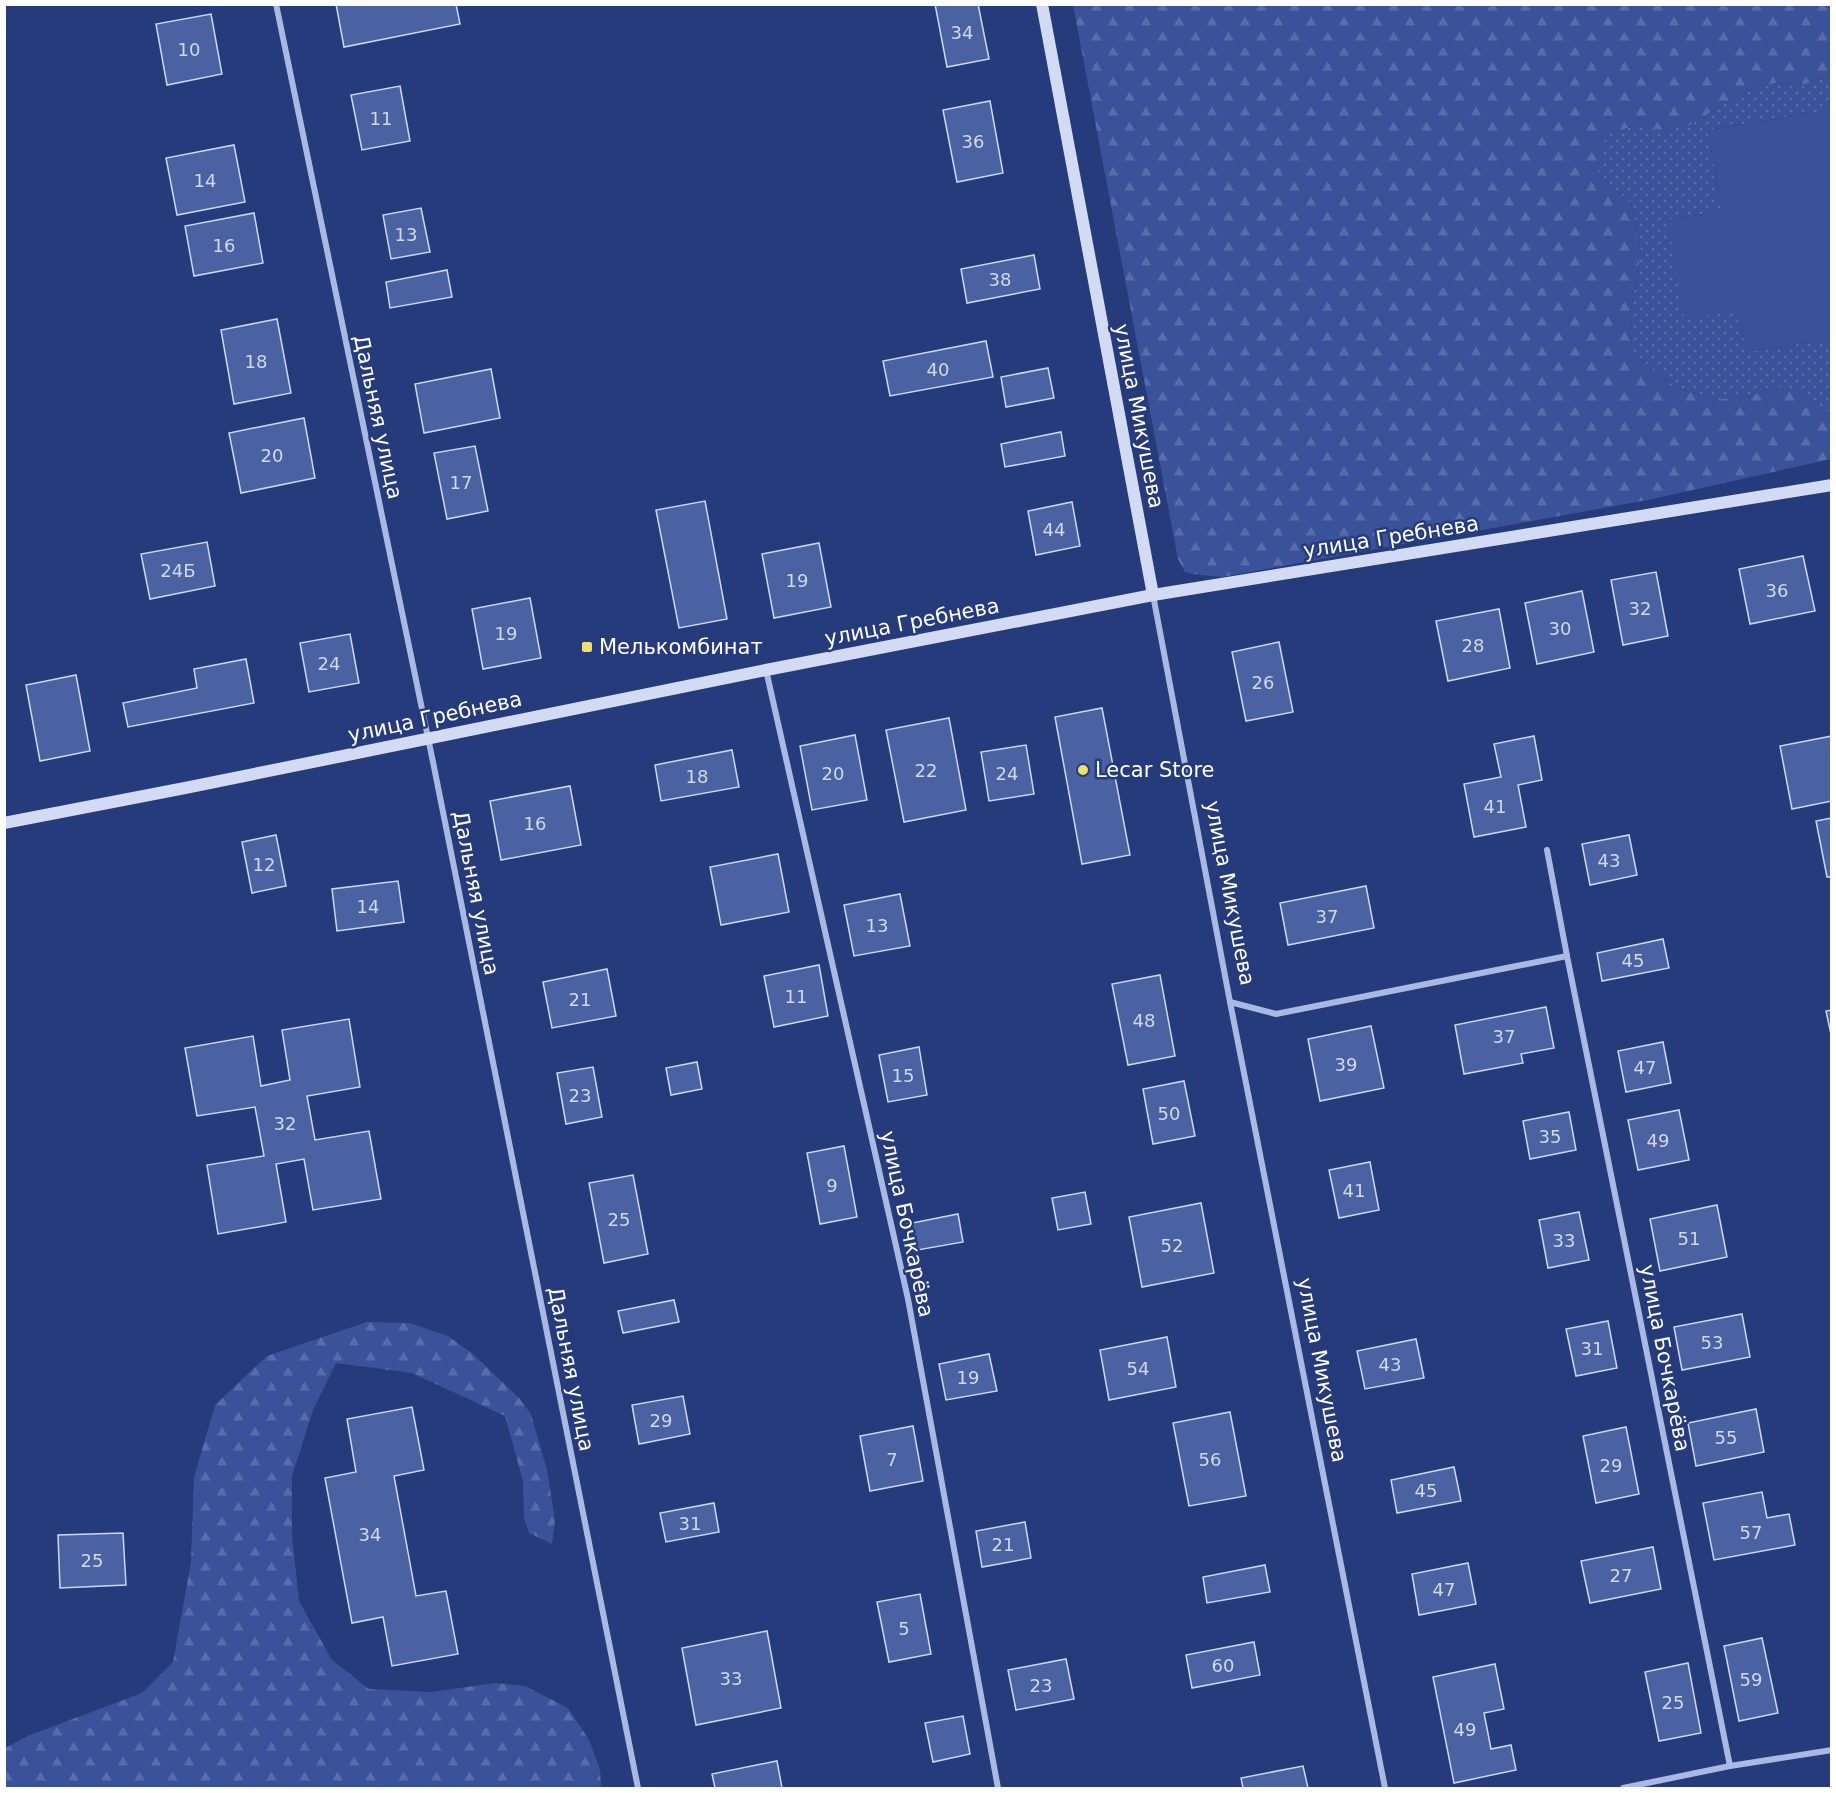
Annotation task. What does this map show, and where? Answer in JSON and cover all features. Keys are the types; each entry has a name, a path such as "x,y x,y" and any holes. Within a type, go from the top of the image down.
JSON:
{"street":[{"name":"Дальняя улица","path":"276,4 427,738 638,1788"},
{"name":"улица Микушева","path":"1042,4 1230,1002 1385,1788"},
{"name":"улица Гребнева","path":"4,823 1153,595 1832,485"},
{"name":"улица Бочкарёва","path":"766,670 908,1299 998,1788"},
{"name":"улица Бочкарёва","path":"1546,850 1730,1766"},
{"path":"1230,1002 1276,1014 1567,957"},
{"path":"1623,1788 1730,1766 1832,1750"}],"green space":[{"path":"1073,5 1831,5 1832,70 1829,76 1805,84 1774,83 1744,92 1688,126 1665,130 1633,127 1606,133 1598,174 1631,203 1641,251 1630,314 1632,352 1678,389 1718,399 1749,397 1773,386 1802,392 1831,414 1831,459 1648,500 1222,577 1185,572 1178,559"},
{"path":"1831,70 1831,110 1708,130 1721,211 1668,220 1739,309 1746,352 1831,339 1831,414 1773,386 1749,397 1717,399 1678,389 1632,352 1630,314 1641,251 1631,203 1598,174 1605,133 1633,127 1665,130 1688,126 1744,92 1774,83 1805,84 1829,76"},
{"path":"1831,110 1831,339 1746,352 1739,310 1684,319 1668,220 1721,211 1708,130"},
{"path":"367,1322 410,1323 448,1336 473,1354 519,1398 531,1414 547,1470 555,1520 552,1544 529,1533 524,1518 523,1481 505,1416 412,1373 336,1363 313,1410 292,1476 292,1535 299,1601 332,1660 369,1689 431,1692 495,1683 525,1686 568,1708 589,1740 600,1769 601,1788 5,1788 5,1748 30,1735 142,1693 173,1662 191,1562 194,1477 215,1405 267,1356"}],"building":[{"path":"336,4 456,4 460,24 344,47"},
{"path":"935,4 978,4 989,59 947,67"},
{"path":"211,14 222,74 167,85 156,24"},
{"path":"400,86 410,141 362,150 351,95"},
{"path":"990,101 1003,173 957,182 943,110"},
{"path":"234,145 245,202 177,215 166,158"},
{"path":"421,208 430,252 391,259 383,215"},
{"path":"254,213 263,263 194,276 185,226"},
{"path":"1034,255 1040,289 967,303 961,269"},
{"path":"447,270 452,297 390,308 386,282"},
{"path":"277,319 291,393 234,404 221,330"},
{"path":"986,341 993,377 890,396 883,361"},
{"path":"1048,368 1054,398 1006,407 1001,377"},
{"path":"491,369 500,418 424,433 415,384"},
{"path":"304,418 315,478 241,493 229,433"},
{"path":"1061,432 1065,456 1005,467 1001,444"},
{"path":"475,446 488,511 447,519 434,453"},
{"path":"705,501 727,619 679,628 656,510"},
{"path":"1072,502 1080,546 1036,555 1028,511"},
{"path":"207,542 215,586 150,599 141,554"},
{"path":"819,543 831,607 774,618 762,554"},
{"path":"1803,556 1815,611 1750,624 1739,569"},
{"path":"1656,572 1668,636 1623,645 1611,580"},
{"path":"1582,591 1594,652 1537,664 1525,603"},
{"path":"530,598 541,658 483,669 472,609"},
{"path":"1499,609 1510,668 1448,681 1436,621"},
{"path":"350,634 359,683 309,692 300,643"},
{"path":"1279,642 1293,712 1246,721 1232,652"},
{"path":"246,659 254,703 128,727 123,703 197,688 194,669"},
{"path":"76,675 90,751 40,761 26,685"},
{"path":"1102,708 1130,855 1082,864 1055,717"},
{"path":"949,718 966,810 904,822 886,730"},
{"path":"855,735 867,800 812,810 800,746"},
{"path":"1534,736 1542,780 1518,785 1526,827 1474,837 1464,784 1501,777 1494,744"},
{"path":"1832,736 1832,801 1792,809 1780,746"},
{"path":"1026,745 1034,794 989,801 981,752"},
{"path":"732,750 739,787 661,801 655,765"},
{"path":"570,786 581,845 501,860 490,801"},
{"path":"1832,818 1832,877 1827,877 1816,821"},
{"path":"276,835 286,886 252,893 242,842"},
{"path":"1629,835 1637,875 1590,885 1582,844"},
{"path":"778,854 789,912 721,925 710,867"},
{"path":"398,881 404,922 337,931 332,889"},
{"path":"1366,886 1374,928 1288,945 1280,903"},
{"path":"900,894 910,946 854,956 844,905"},
{"path":"1663,939 1669,968 1602,981 1597,953"},
{"path":"819,965 828,1016 774,1027 764,976"},
{"path":"607,969 616,1016 552,1028 543,982"},
{"path":"1160,975 1175,1056 1128,1065 1112,984"},
{"path":"1546,1007 1554,1048 1521,1054 1523,1063 1464,1074 1455,1025"},
{"path":"1832,1010 1832,1039 1826,1011"},
{"path":"349,1019 360,1087 307,1096 315,1140 369,1131 381,1199 313,1210 304,1159 276,1164 286,1222 218,1234 207,1165 264,1156 255,1107 197,1116 185,1048 253,1036 261,1086 290,1080 282,1030"},
{"path":"1371,1026 1384,1088 1320,1101 1308,1039"},
{"path":"1663,1042 1671,1083 1626,1092 1618,1051"},
{"path":"919,1047 927,1095 888,1102 879,1055"},
{"path":"697,1062 702,1089 671,1095 666,1068"},
{"path":"593,1067 602,1117 566,1124 557,1073"},
{"path":"1184,1081 1195,1136 1153,1144 1143,1089"},
{"path":"1679,1110 1689,1160 1638,1170 1628,1120"},
{"path":"1569,1112 1576,1150 1530,1159 1523,1121"},
{"path":"844,1146 857,1217 820,1224 807,1153"},
{"path":"1370,1162 1379,1210 1339,1218 1329,1170"},
{"path":"633,1175 648,1254 604,1263 589,1183"},
{"path":"1085,1192 1091,1224 1058,1230 1052,1198"},
{"path":"1201,1203 1214,1273 1142,1287 1129,1217"},
{"path":"1717,1205 1727,1257 1660,1271 1650,1219"},
{"path":"1579,1212 1589,1260 1548,1268 1539,1220"},
{"path":"958,1214 963,1242 912,1251 907,1224"},
{"path":"674,1300 679,1322 623,1333 618,1311"},
{"path":"1742,1314 1750,1357 1682,1370 1674,1327"},
{"path":"1608,1321 1617,1368 1576,1376 1566,1329"},
{"path":"1167,1337 1176,1387 1109,1400 1100,1350"},
{"path":"1416,1339 1424,1378 1365,1389 1357,1351"},
{"path":"989,1354 997,1391 946,1400 939,1364"},
{"path":"683,1396 690,1434 639,1444 632,1405"},
{"path":"412,1407 424,1470 394,1476 416,1596 446,1591 458,1654 392,1666 383,1617 352,1623 325,1478 356,1472 347,1419"},
{"path":"1756,1409 1764,1452 1696,1466 1688,1423"},
{"path":"1230,1412 1246,1496 1189,1506 1173,1423"},
{"path":"913,1426 923,1481 870,1491 860,1436"},
{"path":"1626,1427 1639,1494 1596,1503 1583,1436"},
{"path":"1454,1467 1461,1501 1397,1513 1391,1480"},
{"path":"1762,1492 1767,1518 1789,1514 1795,1545 1714,1560 1703,1503"},
{"path":"714,1503 719,1532 666,1542 660,1513"},
{"path":"1025,1522 1031,1558 982,1567 976,1531"},
{"path":"123,1533 126,1585 60,1588 58,1535"},
{"path":"1653,1547 1661,1589 1590,1603 1581,1561"},
{"path":"1468,1563 1476,1604 1419,1615 1412,1574"},
{"path":"1265,1565 1270,1592 1207,1603 1203,1577"},
{"path":"920,1594 931,1654 889,1662 877,1602"},
{"path":"767,1631 781,1708 696,1725 682,1648"},
{"path":"1762,1638 1778,1713 1739,1721 1724,1646"},
{"path":"1254,1642 1260,1675 1192,1688 1186,1655"},
{"path":"1066,1659 1074,1699 1016,1710 1008,1670"},
{"path":"1688,1663 1701,1733 1659,1741 1645,1672"},
{"path":"1495,1664 1504,1709 1484,1713 1491,1749 1511,1745 1516,1770 1454,1783 1433,1677"},
{"path":"963,1716 970,1754 933,1762 925,1723"},
{"path":"777,1761 782,1788 715,1788 712,1774"},
{"path":"1303,1766 1308,1788 1243,1788 1241,1778"}],"place":[{"name":"Мелькомбинат","path":"587,647"},
{"name":"Lecar Store","path":"1083,770"}]}
